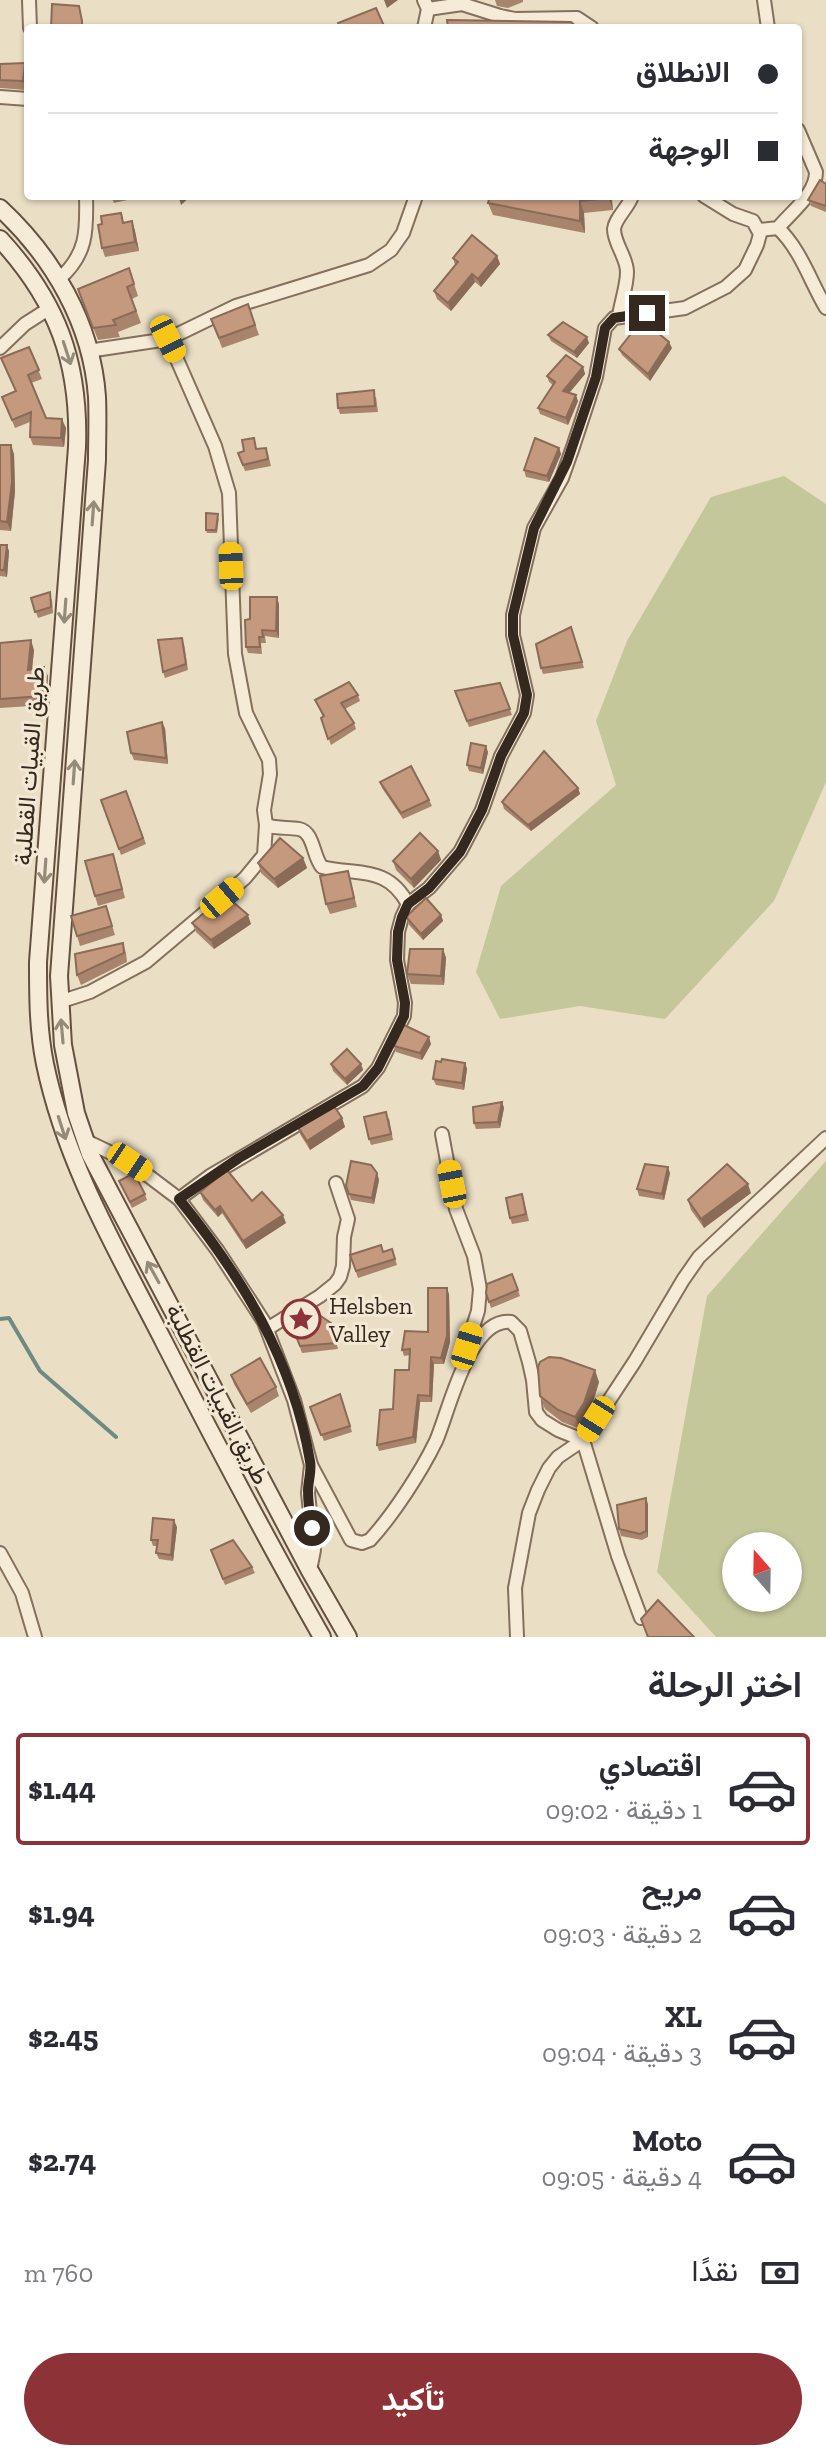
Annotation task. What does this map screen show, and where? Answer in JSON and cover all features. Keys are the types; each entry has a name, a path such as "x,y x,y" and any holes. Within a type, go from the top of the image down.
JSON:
{"main road":[{"path":"0,208 33,241 59,279 88,351 97,395 91,539 59,976 63,1045 70,1087 84,1140 109,1193 348,1637"},
{"name":"طريق القبيات القطلبة","path":"0,239 27,270 50,308 70,361 77,392 78,418 38,962 38,1009 45,1063 57,1112 83,1183 215,1442 322,1637"},
{"path":"78,418 97,419"}],"street":[{"path":"29,0 30,24"},
{"path":"764,0 767,24"},
{"path":"426,5 462,4 507,18 577,18 586,24"},
{"path":"0,97 24,99"},
{"path":"759,230 778,228 810,191 816,172 802,139"},
{"path":"59,279 73,267 82,248 86,232 86,200"},
{"path":"88,351 168,339 236,306 347,273 379,260 403,233 415,200"},
{"path":"619,316 627,271 614,229 631,200"},
{"path":"179,1199 229,1164 363,1086 372,1076 404,1016 397,946 398,932 408,904 429,888 460,852 482,810 501,756 524,713 527,695 515,648 513,625 530,543 534,528 562,478 573,447 596,377 605,328 619,316 685,308 726,287 745,270 757,245 759,230 753,221 733,214 710,200"},
{"path":"778,228 788,237 805,265 826,308"},
{"path":"0,348 25,324 50,308"},
{"path":"59,1002 90,992 146,962 245,878 264,855 269,760 246,713 235,654 229,493 215,446 168,339"},
{"path":"266,825 303,830 308,834 322,867 385,878 396,886 408,904"},
{"path":"84,1140 130,1162 179,1199 249,1296 267,1329 294,1400 311,1465 351,1540 358,1543 370,1540 435,1443 478,1311 480,1289 474,1256 456,1209 442,1134"},
{"path":"517,1637 515,1588 529,1513 549,1468 558,1457 583,1440 699,1257 826,1138"},
{"path":"267,1329 320,1296 340,1277 348,1219 336,1183"},
{"path":"459,1373 487,1331 500,1322 511,1322 520,1331 529,1362 536,1412 558,1430 583,1440"},
{"path":"583,1440 618,1556 641,1618"},
{"path":"310,1571 314,1550 308,1493 311,1465"},
{"path":"0,1553 22,1593 35,1637"}],"green space":[{"path":"784,476 826,504 826,782 774,901 665,1019 580,1006 500,1019 476,972 501,886 616,785 596,721 627,641 711,497"},
{"path":"826,1161 826,1637 716,1637 657,1572 707,1296"}],"building":[{"path":"52,4 79,6 82,24 51,24"},
{"path":"376,8 383,24 338,24"},
{"path":"447,20 573,24 448,24"},
{"path":"24,63 23,81 0,80 0,64"},
{"path":"820,180 826,184 826,206 808,200"},
{"path":"489,200 590,200 580,201 580,221 488,203"},
{"path":"121,213 123,223 132,221 135,242 102,248 98,225 102,224 101,216"},
{"path":"472,235 497,256 478,279 472,274 448,303 434,291 458,262 453,258"},
{"path":"129,268 134,284 127,287 136,311 113,320 116,325 93,328 78,289"},
{"path":"248,304 255,325 219,338 211,319"},
{"path":"642,320 669,342 648,374 619,349"},
{"path":"563,322 587,337 574,352 548,335"},
{"path":"29,347 39,370 28,375 46,418 62,419 61,438 30,437 31,412 12,420 2,397 16,391 1,358"},
{"path":"566,355 583,367 563,391 576,395 566,418 538,408 555,382 547,376"},
{"path":"374,390 375,406 338,408 337,394"},
{"path":"254,438 256,449 266,448 268,459 243,465 238,453 244,451 242,440"},
{"path":"535,438 559,448 547,476 524,470"},
{"path":"0,445 11,445 12,482 7,522 0,521"},
{"path":"206,513 218,514 216,530 206,530"},
{"path":"0,545 7,545 4,570 0,570"},
{"path":"50,592 51,607 35,612 31,598"},
{"path":"250,597 277,597 276,631 262,630 260,647 246,647 245,620 250,619"},
{"path":"571,627 582,662 541,668 536,644"},
{"path":"182,638 186,664 163,672 158,640"},
{"path":"31,640 28,670 44,667 43,696 0,699 0,643"},
{"path":"349,682 358,695 341,703 354,723 328,739 321,718 324,716 315,700"},
{"path":"500,683 510,709 467,721 455,691"},
{"path":"162,722 166,758 131,753 127,732"},
{"path":"471,743 486,746 481,768 467,765"},
{"path":"544,751 578,788 528,825 502,802"},
{"path":"411,766 429,800 401,813 380,782"},
{"path":"126,791 143,838 119,849 101,800"},
{"path":"420,833 438,851 411,879 393,861"},
{"path":"280,838 303,858 274,879 258,863"},
{"path":"113,854 122,889 95,896 85,861"},
{"path":"348,871 354,898 326,904 320,876"},
{"path":"225,895 248,915 211,940 192,923"},
{"path":"426,898 441,915 421,934 407,918"},
{"path":"106,906 112,926 77,936 71,916"},
{"path":"123,943 124,953 77,975 75,954"},
{"path":"410,949 443,949 441,976 407,974"},
{"path":"404,1025 429,1037 420,1053 394,1046"},
{"path":"347,1049 361,1064 345,1079 331,1064"},
{"path":"442,1059 465,1063 462,1083 433,1079 436,1061 441,1062"},
{"path":"502,1102 498,1122 474,1123 473,1107"},
{"path":"332,1103 342,1118 307,1141 296,1124"},
{"path":"386,1112 391,1134 369,1139 364,1117"},
{"path":"351,1161 371,1165 377,1173 372,1198 349,1194 346,1186"},
{"path":"645,1164 668,1167 662,1194 637,1189"},
{"path":"727,1164 748,1184 701,1219 688,1200"},
{"path":"227,1170 252,1201 262,1192 283,1215 243,1241 220,1206 215,1210 200,1192"},
{"path":"134,1173 145,1194 130,1202 119,1181"},
{"path":"522,1194 526,1214 510,1218 506,1198"},
{"path":"381,1245 383,1252 392,1249 395,1259 356,1271 350,1255"},
{"path":"512,1274 518,1290 489,1302 487,1284"},
{"path":"428,1288 447,1288 447,1336 441,1358 431,1357 430,1396 418,1395 413,1437 377,1445 380,1410 393,1409 395,1370 409,1370 410,1349 402,1350 405,1331 428,1332"},
{"path":"315,1312 331,1323 336,1343 300,1346 294,1331 306,1328 305,1317"},
{"path":"549,1357 595,1370 584,1403 575,1417 558,1410 540,1396 538,1367"},
{"path":"260,1358 276,1387 247,1404 231,1375"},
{"path":"340,1394 350,1426 321,1435 310,1407"},
{"path":"646,1498 646,1531 640,1534 619,1529 617,1505"},
{"path":"153,1518 174,1520 171,1555 156,1553 158,1540 151,1540"},
{"path":"233,1540 252,1567 223,1579 211,1550"},
{"path":"658,1600 694,1637 648,1637 641,1619"}],"waterway":[{"path":"0,1319 9,1318 40,1371 116,1437"}],"place":[{"name":"Helsben Valley","path":"301,1319"}],"route":[{"path":"312,1528 308,1493 311,1465 302,1425 275,1346 249,1296 179,1199 239,1158 363,1086 378,1068 404,1016 405,1003 397,960 402,917 408,904 429,888 460,852 482,810 501,756 524,713 527,695 513,635 513,617 534,528 562,478 596,377 605,328 614,318 624,314 647,313"}]}
